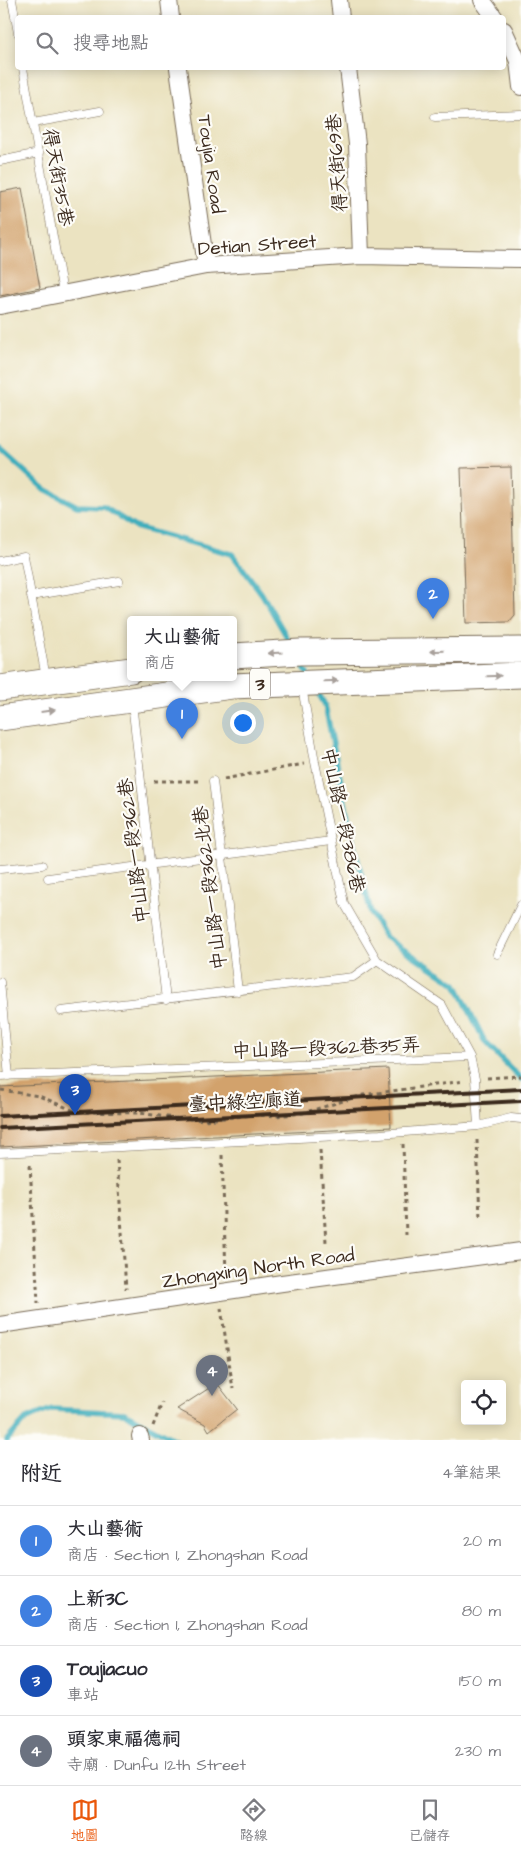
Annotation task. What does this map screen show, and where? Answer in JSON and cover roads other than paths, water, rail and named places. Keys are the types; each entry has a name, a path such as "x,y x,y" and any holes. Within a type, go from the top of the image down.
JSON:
{"main road":[{"name":"3","path":"237,656 300,652 521,650"},
{"path":"0,688 127,671"},
{"name":"3","path":"0,718 232,686 521,675"}],"street":[{"path":"169,0 171,15"},
{"path":"339,0 341,15"},
{"path":"482,0 492,15"},
{"path":"506,34 518,61 521,87"},
{"name":"Toujia Road","path":"178,70 206,266"},
{"name":"得天街69巷","path":"348,70 357,144 362,256"},
{"name":"Detian Street","path":"0,306 206,266 362,256 521,259"},
{"name":"Zhongxing North Road","path":"0,1325 521,1251"}],"lane":[{"path":"12,0 15,16"},
{"name":"得天街35巷","path":"23,70 63,293"},
{"path":"33,123 100,111"},
{"path":"435,117 521,114"},
{"path":"0,161 39,153"},
{"path":"0,560 24,556 47,683"},
{"path":"31,596 119,581"},
{"name":"中山路一段386巷","path":"301,682 315,762 344,903 377,960 442,1005 470,1057 478,1126"},
{"name":"中山路一段362巷","path":"131,699 166,1000"},
{"name":"中山路一段362北巷","path":"213,781 238,991"},
{"path":"48,878 331,841"},
{"path":"0,869 42,865"},
{"path":"496,954 521,905"},
{"path":"61,1011 353,977 377,960"},
{"path":"0,982 9,1076"},
{"name":"中山路一段362巷35弄","path":"0,1076 470,1057"},
{"path":"0,1153 319,1137 478,1126 511,1118 521,1119"}],"waterway":[{"path":"0,449 43,488 77,506 104,507 135,527 232,554 262,594 292,646"},
{"path":"299,659 309,677"},
{"path":"316,689 325,705 353,841 371,913 385,937 456,984 485,1042 521,1079"},
{"path":"7,1440 26,1419 52,1409 124,1413 175,1440"}],"railway":[{"path":"0,1116 521,1089"},
{"path":"0,1128 521,1101"}],"place":[{"name":"上新3C","path":"433,619"},
{"name":"大山藝術","path":"182,739"},
{"name":"Toujiacuo","path":"75,1115"},
{"name":"頭家東福德祠","path":"212,1396"}]}
